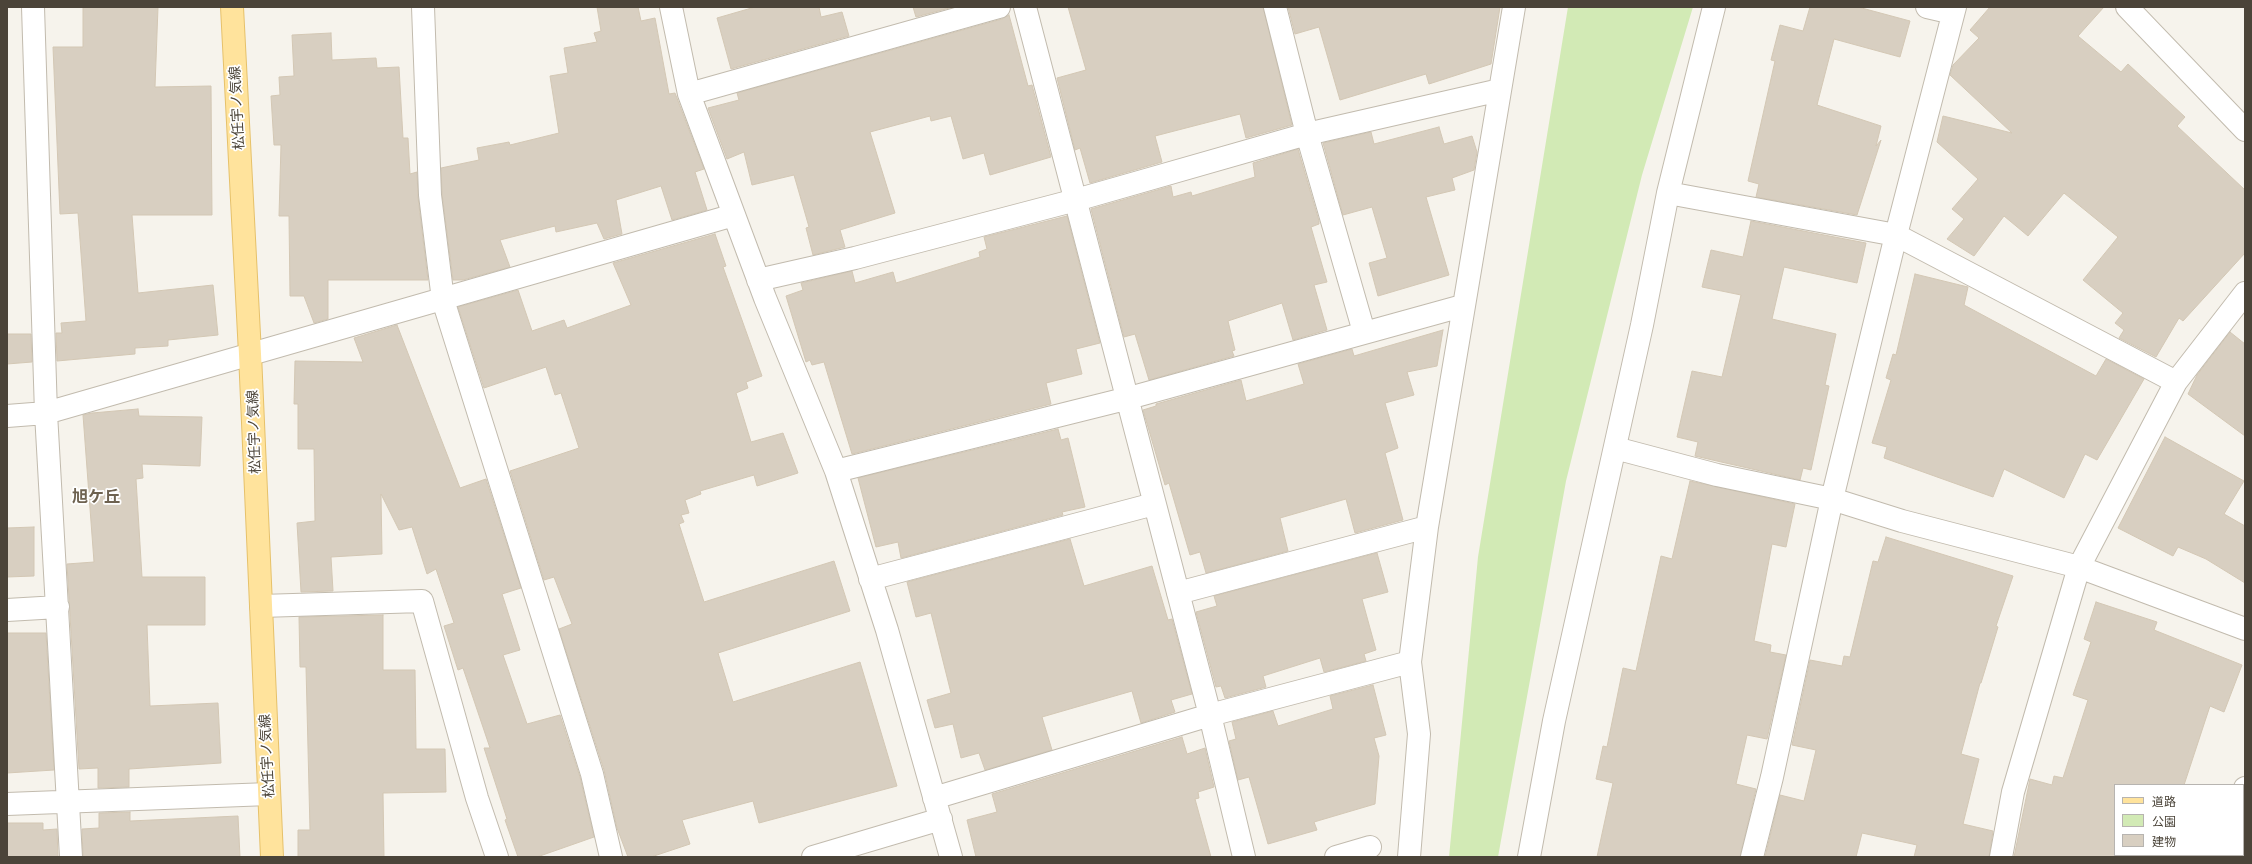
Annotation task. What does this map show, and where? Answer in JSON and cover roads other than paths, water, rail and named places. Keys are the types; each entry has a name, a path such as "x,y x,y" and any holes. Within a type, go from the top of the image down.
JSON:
{"main road":[{"name":"松任宇ノ気線","path":"232,7 250,354 272,857"}],"street":[{"path":"33,7 46,414 71,857"},
{"path":"423,7 430,195 443,300 592,774 611,857"},
{"path":"671,7 689,94 758,280 836,471 887,630 934,798 942,819 951,857"},
{"path":"689,94 999,7"},
{"path":"1025,7 1129,398 1154,504 1210,715 1244,857"},
{"path":"1275,7 1307,134 1364,332"},
{"path":"1409,857 1419,734 1410,662 1426,527 1462,306 1514,7"},
{"path":"1529,857 1554,721 1615,448 1668,193 1714,7"},
{"path":"1752,857 1774,769 1832,499 1896,235 1954,10 1927,7"},
{"path":"2127,7 2245,130"},
{"path":"758,280 856,258 1076,200 1307,134 1500,90"},
{"path":"1668,193 1896,235 2176,382"},
{"path":"7,416 46,414 734,215"},
{"path":"2001,857 2013,792 2079,567 2176,382 2245,293"},
{"path":"836,471 1129,398 1462,306"},
{"path":"1615,448 1717,475 1832,499 1902,521 2079,567 2245,629"},
{"path":"870,579 1154,504"},
{"path":"1178,593 1426,527"},
{"path":"261,606 422,601 477,798 497,857"},
{"path":"7,610 58,607"},
{"path":"934,798 1210,715 1410,662"},
{"path":"7,804 269,794"},
{"path":"813,857 942,819"},
{"path":"1336,857 1370,847"}],"district":[{"name":"旭ケ丘","path":"96,497"}]}
